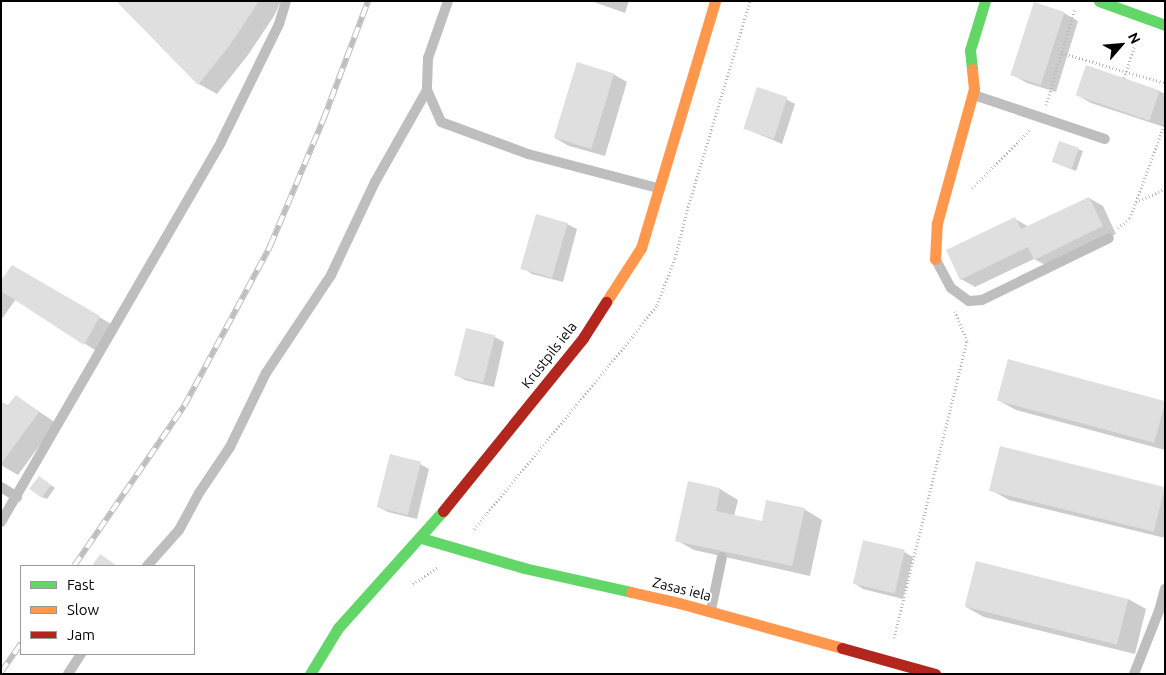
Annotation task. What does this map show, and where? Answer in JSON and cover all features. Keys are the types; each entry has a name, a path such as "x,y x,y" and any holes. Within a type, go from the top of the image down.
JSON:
{"street":[{"name":"Krustpils iela","path":"310,674 338,628 421,538 583,338 642,248 715,1"},
{"path":"935,259 936,223 972,94 970,50 985,1"},
{"path":"1099,1 1165,25"},
{"name":"Zasas iela","path":"421,538 524,568 711,611 935,674"}],"lane":[{"path":"1,522 221,142 279,24 286,1"},
{"path":"448,1 428,58 427,90 441,122 528,154 659,189"},
{"path":"149,565 179,530 199,493 230,447 266,373 331,275 375,182 427,90"},
{"path":"972,94 1041,119 1105,139"},
{"path":"935,259 951,288 969,301 982,300 1109,238"},
{"path":"1,487 17,497"},
{"path":"711,611 722,557"},
{"path":"1134,674 1159,611 1165,589"},
{"path":"68,674 81,655"}],"path":[{"path":"966,195 1041,119 1078,1"},
{"path":"1062,53 1165,83"},
{"path":"1109,238 1130,218 1165,123"},
{"path":"1135,203 1165,189"},
{"path":"888,661 967,341 951,301 951,288"}],"building":[{"path":"116,1 259,1 230,45 198,85"},
{"path":"1034,2 1064,12 1041,85 1010,75"},
{"path":"577,62 614,73 591,149 554,138"},
{"path":"1086,65 1160,90 1149,121 1076,95"},
{"path":"757,87 787,97 774,139 743,129"},
{"path":"1059,141 1079,148 1072,169 1052,162"},
{"path":"1089,197 1103,226 1034,260 1028,247 960,280 946,250 1015,217 1021,229"},
{"path":"536,214 568,223 552,278 520,269"},
{"path":"12,265 100,316 84,345 1,291 1,280"},
{"path":"466,328 495,335 483,383 454,376"},
{"path":"1008,359 1165,401 1154,443 997,401"},
{"path":"16,395 39,412 1,464 1,402 7,406"},
{"path":"1000,446 1165,487 1154,532 989,491"},
{"path":"390,454 421,462 408,515 377,507"},
{"path":"39,476 51,485 41,498 29,489"},
{"path":"688,481 720,488 716,511 762,521 766,500 805,508 792,566 675,541"},
{"path":"863,540 905,550 895,594 853,584"},
{"path":"100,554 116,565 93,565"},
{"path":"976,561 1128,599 1117,645 965,607"}],"railway":[{"path":"75,565 184,406 270,246 323,120 368,1"},
{"path":"1,672 20,644"}],"traffic: fast":[{"path":"972,69 970,50 985,1"},
{"path":"1099,1 1165,25"},
{"path":"310,674 338,628 443,511"},
{"path":"421,538 524,568 631,592"}],"traffic: slow":[{"path":"606,302 641,248 715,1"},
{"path":"935,259 937,223 974,89 972,69"},
{"path":"631,592 679,603 842,648"}],"traffic: jam":[{"path":"443,511 583,338 606,302"},
{"path":"842,648 935,674"}]}
